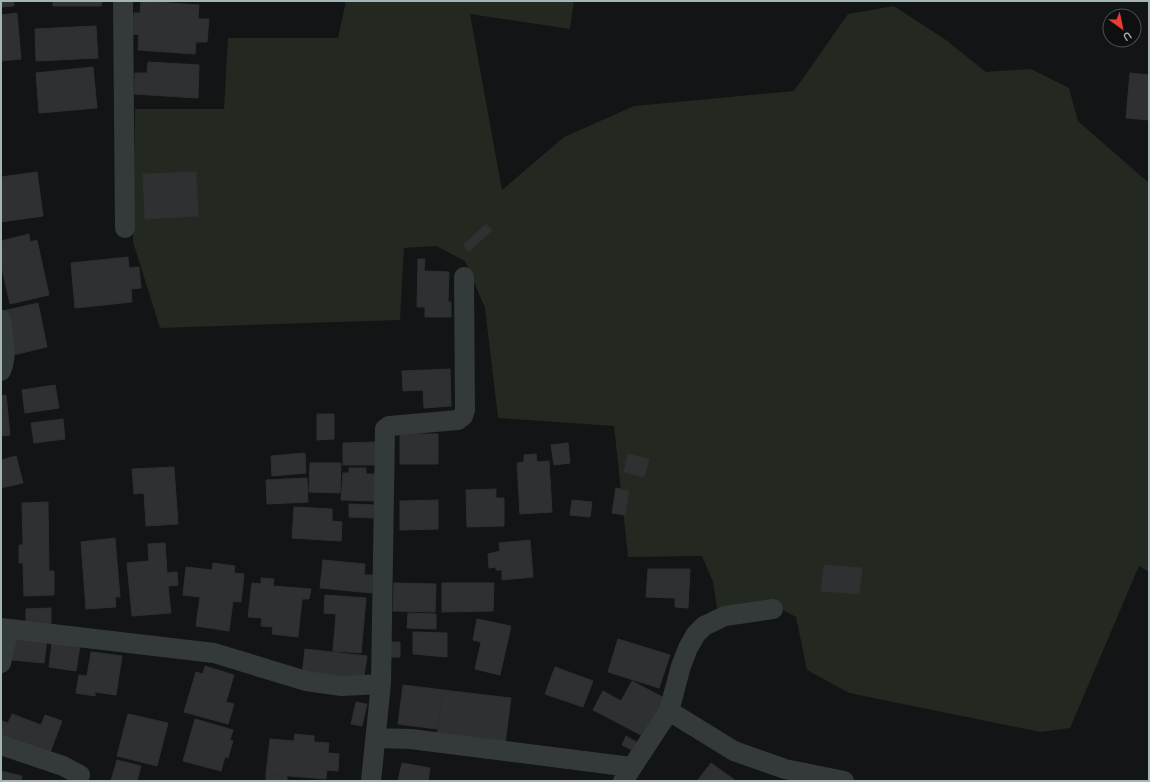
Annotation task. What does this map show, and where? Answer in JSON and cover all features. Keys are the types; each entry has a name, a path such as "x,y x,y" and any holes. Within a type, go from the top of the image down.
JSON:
{"street":[{"path":"123,1 125,228"},
{"path":"371,781 377,738 381,684 385,429 389,426 458,420 463,416 465,410 464,277"},
{"path":"1,320 6,353 1,371"},
{"path":"377,738 411,739 627,774 670,711 681,666 688,648 696,634 704,626 725,616 773,609"},
{"path":"1,663 5,629 214,653 306,681 342,686 381,684"},
{"path":"670,711 734,751 785,769 844,781"},
{"path":"1,746 63,766 80,775"}],"shaded area":[{"path":"346,1 574,1 570,29 470,14 502,190 564,137 634,106 794,91 848,14 894,6 946,40 986,72 1031,69 1069,88 1078,121 1149,183 1149,572 1139,566 1070,728 1040,732 849,693 807,670 796,617 769,603 718,615 713,582 702,556 628,557 614,426 498,418 485,308 465,261 436,246 404,248 400,320 160,328 133,242 135,109 224,109 228,38 338,38"}],"building":[{"path":"1,1 13,1 14,6 1,7"},
{"path":"53,1 102,1 101,6 53,6"},
{"path":"141,1 199,5 198,19 209,19 207,42 196,42 195,54 138,50 139,35 133,34 134,13 140,13"},
{"path":"17,13 21,59 1,61 1,15"},
{"path":"96,26 98,58 36,61 35,29"},
{"path":"148,62 199,65 198,98 134,94 135,73 147,73"},
{"path":"93,67 97,108 39,113 36,73"},
{"path":"1130,73 1149,75 1149,120 1126,118"},
{"path":"37,172 43,216 1,222 1,177"},
{"path":"196,172 198,216 145,219 143,174"},
{"path":"486,224 492,230 469,252 463,245"},
{"path":"29,234 30,242 37,240 49,295 10,304 1,264 1,241"},
{"path":"128,257 129,268 139,267 141,288 131,289 132,302 75,308 71,263"},
{"path":"418,259 425,259 424,271 449,272 448,302 451,302 451,317 425,317 425,307 417,307"},
{"path":"38,303 47,347 13,355 3,311"},
{"path":"450,369 451,406 424,408 423,390 403,391 402,371"},
{"path":"55,385 59,408 25,413 22,390"},
{"path":"6,395 10,435 1,436 1,396"},
{"path":"317,414 334,414 334,439 317,440"},
{"path":"63,419 65,439 34,443 31,423"},
{"path":"400,434 438,434 438,464 400,464"},
{"path":"375,442 375,465 343,465 343,443"},
{"path":"568,443 570,463 554,465 551,445"},
{"path":"305,453 306,473 272,476 271,456"},
{"path":"536,454 537,462 549,461 552,512 520,514 517,463 524,462 524,455"},
{"path":"628,454 649,459 644,477 624,472"},
{"path":"16,456 23,483 1,488 1,460"},
{"path":"310,463 341,463 340,493 309,492"},
{"path":"174,467 178,524 146,526 144,493 134,494 132,469"},
{"path":"349,468 366,468 366,474 375,474 375,501 341,500 343,473 349,473"},
{"path":"307,478 308,502 267,504 266,480"},
{"path":"616,488 629,491 625,515 612,513"},
{"path":"496,489 496,498 504,498 504,526 467,527 466,490"},
{"path":"438,500 438,529 400,530 400,501"},
{"path":"572,500 592,502 590,517 570,515"},
{"path":"48,502 49,571 54,571 54,595 24,596 23,563 19,563 19,545 23,545 22,503"},
{"path":"349,504 374,505 373,518 349,517"},
{"path":"294,507 332,509 332,521 342,522 341,541 292,538"},
{"path":"115,538 120,597 115,597 116,607 86,609 81,542"},
{"path":"530,540 533,577 502,580 502,570 496,570 496,567 489,568 488,554 500,551 499,543"},
{"path":"165,543 167,573 177,572 178,585 168,586 171,613 132,616 127,563 149,561 148,544"},
{"path":"323,560 365,564 364,575 373,575 372,593 320,588"},
{"path":"213,563 235,566 234,573 244,574 241,602 233,601 229,631 196,626 200,597 183,595 186,567 212,570"},
{"path":"824,565 862,568 859,594 821,591"},
{"path":"648,569 690,569 688,608 675,607 675,598 646,597"},
{"path":"261,578 274,579 273,586 311,589 309,599 302,599 298,637 272,634 273,627 261,626 262,618 248,617 252,583 261,584"},
{"path":"394,583 436,584 435,612 393,611"},
{"path":"442,583 494,583 493,611 442,612"},
{"path":"325,595 366,598 361,653 333,651 336,614 324,613"},
{"path":"51,608 51,625 26,626 26,609"},
{"path":"408,613 436,614 436,629 407,628"},
{"path":"477,619 511,626 500,675 475,669 481,642 473,640"},
{"path":"413,632 447,633 447,657 413,654"},
{"path":"16,637 47,640 44,663 12,660"},
{"path":"618,639 670,655 659,688 608,672"},
{"path":"52,642 80,646 76,671 49,667"},
{"path":"390,642 400,642 400,657 390,657"},
{"path":"305,649 367,656 363,683 302,676"},
{"path":"91,652 122,656 116,695 95,692 95,696 76,693 79,675 87,676"},
{"path":"205,666 234,675 226,702 234,704 228,724 184,712 196,672 203,674"},
{"path":"555,667 593,681 583,707 545,694"},
{"path":"632,681 670,701 643,736 593,710 603,691 621,701"},
{"path":"403,685 443,690 437,729 398,724"},
{"path":"443,690 511,698 505,744 437,736"},
{"path":"356,702 367,704 362,726 351,724"},
{"path":"12,714 41,725 45,715 62,721 48,758 1,742 2,721 8,723"},
{"path":"128,714 168,723 157,766 117,756"},
{"path":"195,719 233,730 230,740 233,741 228,758 225,757 221,771 183,761"},
{"path":"295,734 314,736 314,742 329,743 328,753 339,754 338,771 327,770 326,779 266,774 270,739 294,741"},
{"path":"626,736 638,743 634,751 622,745"},
{"path":"117,760 141,766 137,781 111,781"},
{"path":"402,763 430,768 428,781 398,781"},
{"path":"711,763 736,781 697,781"},
{"path":"1,771 22,776 21,781 1,781"},
{"path":"266,774 287,776 287,781 266,781"}]}
